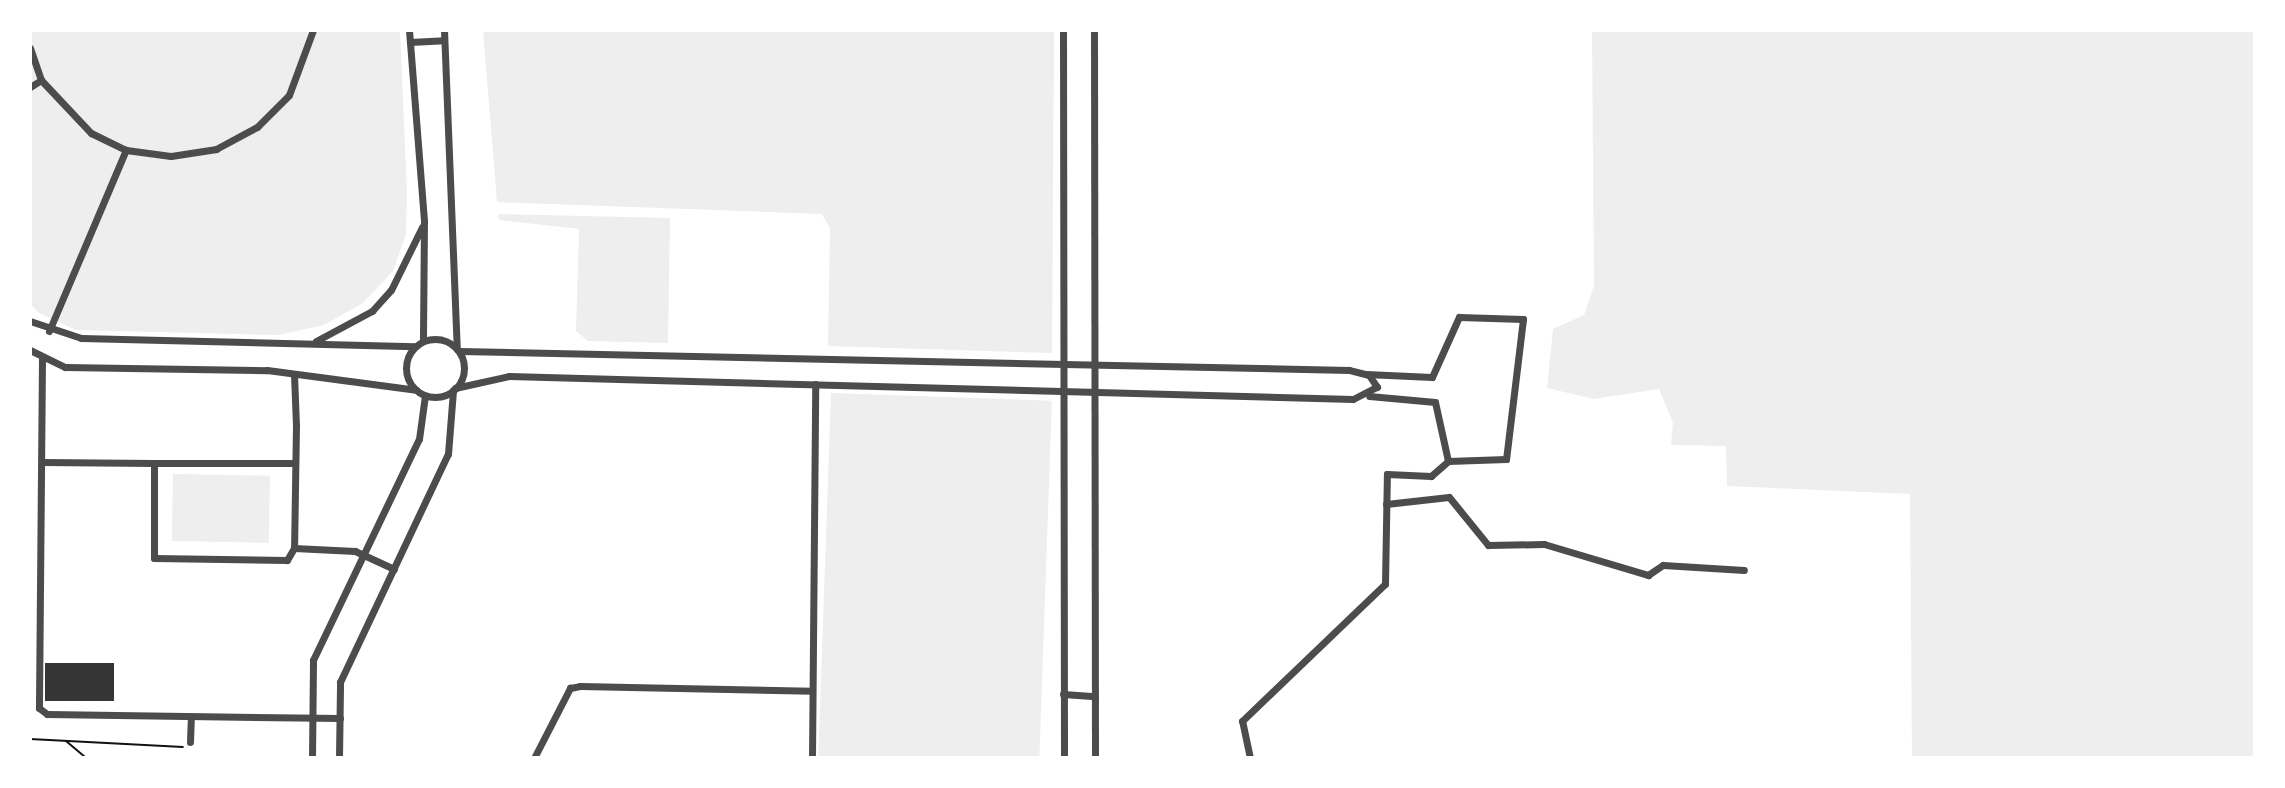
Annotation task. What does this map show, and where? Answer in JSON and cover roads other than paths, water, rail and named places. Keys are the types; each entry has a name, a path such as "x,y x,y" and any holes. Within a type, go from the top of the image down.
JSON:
{"street":[{"path":"30,48 41,80 91,133 126,150 171,156 201,151 257,127 289,95 313,30"},
{"path":"409,30 424,221 423,341"},
{"path":"339,758 340,682 448,454 454,389 464,370 458,350 444,30"},
{"path":"1063,30 1064,758"},
{"path":"1094,30 1095,758"},
{"path":"410,42 444,40"},
{"path":"30,87 41,80"},
{"path":"49,331 126,150"},
{"path":"310,343 372,311 391,290 424,221"},
{"path":"30,321 49,331 81,338 415,346 423,341 442,340 458,350 1063,364 1432,377 1459,317 1523,319 1506,459 1448,461 1431,476 1387,474 1385,584 1242,721 1250,758"},
{"path":"415,346 406,373 416,390"},
{"path":"30,350 42,359 65,367 294,374 416,390 425,395 509,376 1369,396 1435,402 1448,461"},
{"path":"42,359 40,630 34,651 36,697 47,714 340,718"},
{"path":"154,463 154,558 287,560 294,548 294,374"},
{"path":"1364,374 1377,387 1369,396"},
{"path":"812,758 815,384"},
{"path":"312,758 313,660 419,439 425,395"},
{"path":"42,462 295,463"},
{"path":"1386,504 1449,497 1488,545 1544,544 1648,575 1663,565 1744,570"},
{"path":"294,548 364,553 394,569"},
{"path":"30,630 40,630"},
{"path":"534,758 570,688 812,691"},
{"path":"1063,694 1095,696"},
{"path":"190,742 191,717"}]}
